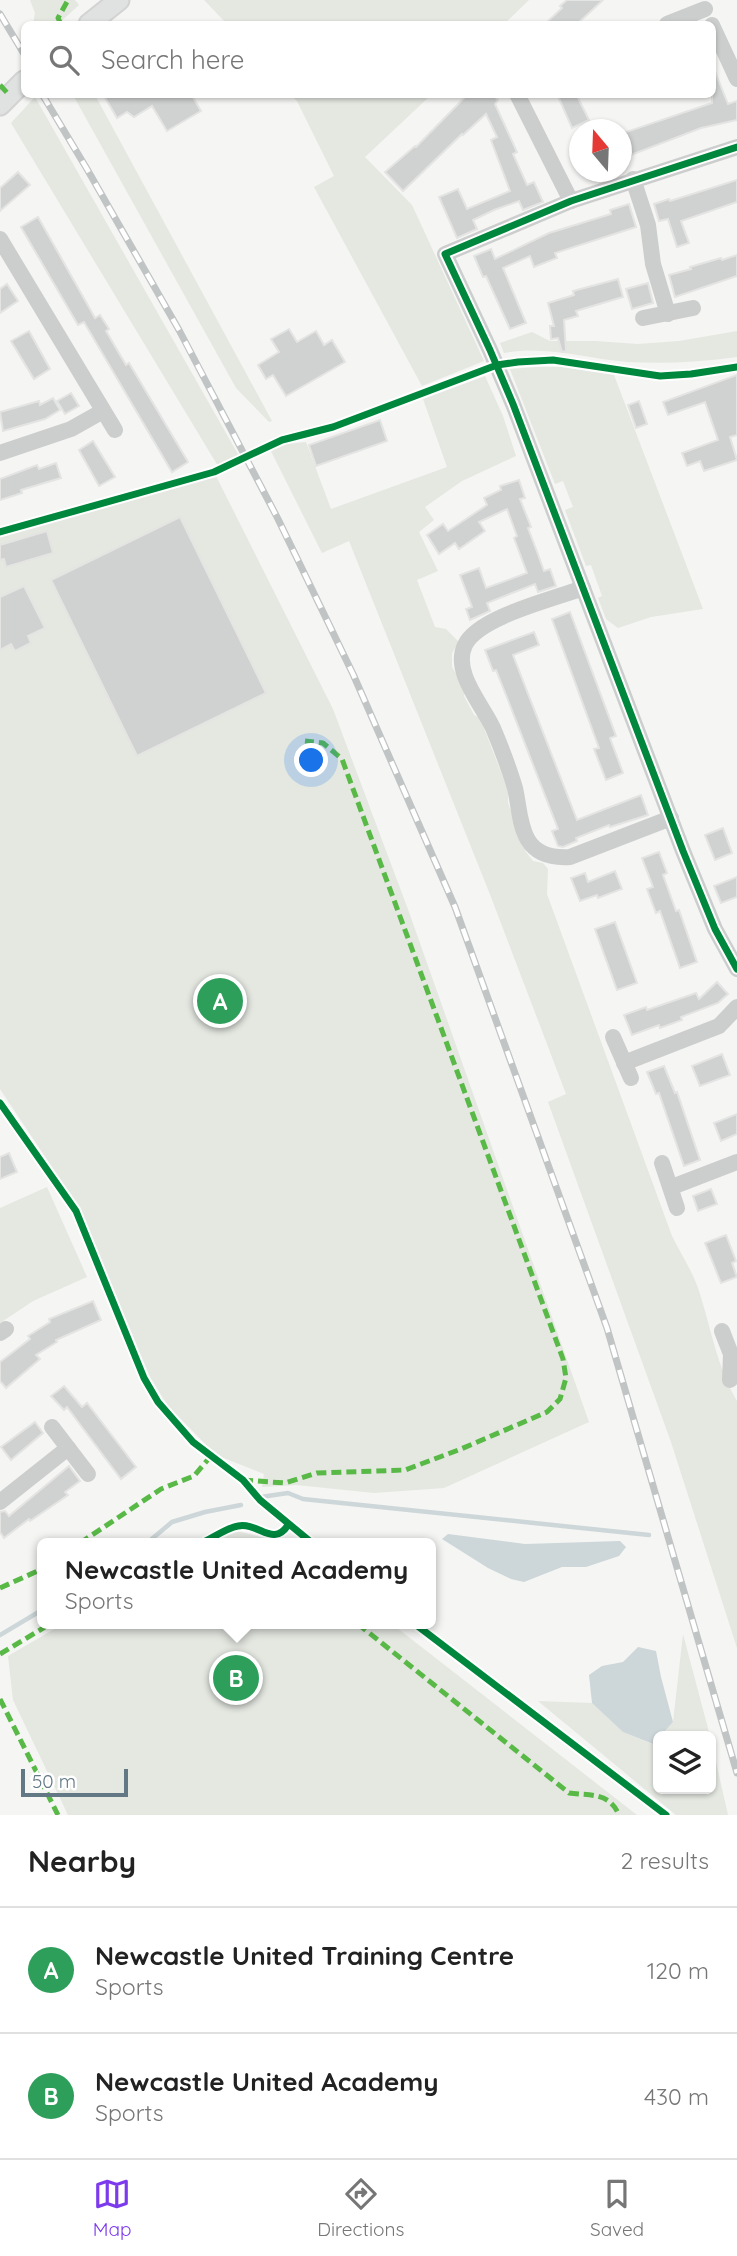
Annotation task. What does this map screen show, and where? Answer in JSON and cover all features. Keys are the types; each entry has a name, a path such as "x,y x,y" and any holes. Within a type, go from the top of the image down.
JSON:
{"main road":[{"path":"93,21 119,0"},
{"path":"5,100 21,84"}],"street":[{"path":"672,21 703,4 710,21"},
{"path":"716,34 737,79"},
{"path":"519,98 571,201"},
{"path":"737,147 571,201 445,254 502,378 715,929 737,969"},
{"path":"633,179 648,225 653,264 668,314"},
{"path":"0,239 115,430"},
{"path":"643,318 693,308"},
{"path":"0,453 71,429 103,411"},
{"path":"583,588 484,625 469,638 463,651 461,661 464,676 484,710 505,759 514,784 524,832 532,846 554,857 570,857 671,817"},
{"path":"624,1063 719,1026 737,1007"},
{"path":"613,1037 631,1079"},
{"path":"672,1187 737,1162"},
{"path":"662,1163 677,1208"},
{"path":"722,1331 734,1353 730,1380"},
{"path":"52,1427 89,1474"},
{"path":"0,1502 68,1448"}],"shaded area":[{"path":"30,0 75,0 79,5 61,21 34,21 35,13"},
{"path":"204,0 529,0 507,21 224,21"},
{"path":"36,98 239,456 218,466 11,123"},
{"path":"75,98 97,98 272,421 269,422 236,388"},
{"path":"294,98 428,98 365,157 412,205 484,361 422,386 314,187 334,176"},
{"path":"737,331 737,357 683,362 628,362 536,351 504,353 500,343 532,332 550,341 638,344 679,341"},
{"path":"561,367 614,375 703,609 651,617 618,628 606,619 598,598 602,596 591,565 586,566 565,510 573,507 563,481 555,484 510,369"},
{"path":"485,376 503,416 516,456 462,481 425,507 434,520 419,532 438,571 417,580 435,627 446,629 459,642 452,653 452,667 465,689 464,696 474,715 480,718 508,790 508,803 526,852 533,861 543,863 548,869 547,894 672,1236 696,1284 719,1361 737,1401 737,1648 671,1442 548,1102 566,1094 491,897 349,541 322,553 271,451 286,444 306,442 331,509 447,467 423,399"},
{"path":"216,476 333,709 409,912 589,1422 444,1488 374,1493 296,1485 262,1487 264,1474 216,1455 168,1406 150,1377 80,1209 0,1089 0,536"},
{"path":"47,1187 87,1277 33,1301 0,1323 0,1208"},
{"path":"237,1531 265,1538 223,1538"},
{"path":"448,1534 525,1544 620,1541 626,1547 619,1556 586,1567 562,1567 524,1582 488,1568 442,1539"},
{"path":"54,1629 398,1629 637,1815 68,1815 13,1700 8,1656"},
{"path":"683,1634 709,1731 665,1731 673,1722"},
{"path":"638,1647 656,1651 673,1722 665,1731 653,1731 653,1744 623,1732 592,1703 589,1675 602,1666 623,1662"},
{"path":"538,1701 592,1703 623,1732 653,1743 653,1794 716,1794 716,1762 728,1815 676,1815"}],"building":[{"path":"567,0 603,0 580,21 548,21 562,8 560,6"},
{"path":"716,74 728,104 737,101 737,120 701,128 632,155 632,130 712,103 712,98 716,98"},
{"path":"105,98 193,98 201,111 167,131 152,106 134,117 127,112 117,118"},
{"path":"464,98 496,98 495,104 517,152 513,154 527,185 534,182 543,202 523,210 519,201 494,210 473,220 477,229 457,238 439,197 458,189 467,209 510,191 491,140 497,137 486,114 403,191 385,172 416,147"},
{"path":"559,98 578,98 588,119 569,119 569,121"},
{"path":"18,172 30,185 0,211 0,188"},
{"path":"737,180 737,202 681,221 689,243 677,247 668,219 659,221 654,204"},
{"path":"629,204 636,227 555,253 557,258 534,267 530,256 503,268 526,323 510,329 474,256 491,249 495,259 549,233 611,214 610,210"},
{"path":"38,217 95,318 100,315 126,365 129,363 188,462 172,472 84,322 78,325 21,227"},
{"path":"737,255 737,276 675,297 669,275"},
{"path":"618,279 623,297 576,311 578,316 564,320 566,351 562,352 558,338 551,339 550,326 554,326 548,303 574,295 573,291"},
{"path":"648,283 653,303 632,309 626,289"},
{"path":"7,284 18,301 0,313 0,289"},
{"path":"289,329 297,342 316,331 324,345 332,340 345,362 286,396 273,375 266,379 258,365 279,352 271,339"},
{"path":"29,331 50,369 34,379 11,341"},
{"path":"737,375 737,435 730,437 737,460 704,471 700,461 687,466 682,453 718,440 705,402 668,415 663,402"},
{"path":"71,393 79,406 65,414 57,401"},
{"path":"53,398 60,410 45,419 3,431 0,412 39,401 40,405"},
{"path":"639,401 647,424 636,428 628,405"},
{"path":"380,420 387,441 316,466 309,445"},
{"path":"93,441 115,477 99,486 79,450"},
{"path":"56,463 61,478 21,490 22,493 0,500 0,479 37,465 39,469"},
{"path":"519,480 525,498 520,499 531,527 528,528 544,571 550,569 556,586 538,592 535,584 487,603 490,611 470,620 466,609 472,607 460,575 479,568 486,588 527,573 507,509 479,522 485,531 459,549 455,543 439,554 427,535 443,524 448,531 487,505 484,498 501,490 500,486"},
{"path":"180,517 266,693 137,756 51,580"},
{"path":"47,531 53,553 6,567 4,559 0,560 0,545"},
{"path":"24,586 45,628 28,636 31,643 15,651 11,644 0,650 0,597"},
{"path":"570,612 616,736 610,738 623,773 606,780 594,749 599,748 552,619"},
{"path":"534,632 539,645 513,655 577,820 641,795 648,815 610,827 609,825 576,838 577,841 563,847 558,846 552,831 558,829 496,670 493,671 485,650"},
{"path":"723,828 732,853 715,860 705,835"},
{"path":"659,852 667,873 663,875 676,911 679,910 697,962 680,968 660,911 656,913 647,889 653,887 642,858"},
{"path":"615,871 622,889 580,901 571,878 585,873 588,882"},
{"path":"737,877 737,897 721,903 714,886"},
{"path":"615,922 637,983 617,990 595,929"},
{"path":"717,982 728,994 718,1003 681,1017 682,1020 632,1035 624,1015 696,993 699,999"},
{"path":"722,1054 730,1075 700,1086 692,1066"},
{"path":"664,1066 675,1093 677,1092 700,1160 684,1166 659,1093 656,1094 647,1072"},
{"path":"737,1114 737,1134 721,1141 714,1123"},
{"path":"9,1153 17,1172 0,1179 0,1157"},
{"path":"711,1189 717,1204 698,1211 693,1196"},
{"path":"726,1235 736,1261 732,1263 737,1277 721,1283 705,1243"},
{"path":"93,1301 101,1320 56,1340 57,1342 36,1355 40,1359 6,1388 0,1381 0,1362 30,1339 28,1336 50,1322 49,1319"},
{"path":"64,1386 82,1407 87,1403 136,1467 121,1479 67,1407 64,1410 51,1396"},
{"path":"35,1422 43,1433 11,1460 1,1447"},
{"path":"69,1466 80,1481 65,1492 68,1495 4,1538 0,1532 0,1512 5,1511 9,1516"}],"waterway":[{"path":"261,1497 288,1493 303,1499 649,1535"},
{"path":"153,1538 172,1522 241,1505"},
{"path":"0,1635 37,1613"}],"railway":[{"path":"0,14 21,49"},
{"path":"44,98 179,330 278,519 353,674 455,907 607,1328 737,1773"}],"marked path":[{"path":"60,21 58,18 68,0"},
{"path":"0,85 10,96"},
{"path":"243,1480 285,1483 317,1473 405,1470 547,1412 560,1399 566,1378 563,1359 342,759 323,743 305,741"},
{"path":"88,1538 161,1489 194,1476 210,1457"},
{"path":"0,1588 37,1571"},
{"path":"0,1654 42,1629"},
{"path":"364,1629 569,1793 605,1799 619,1815"},
{"path":"0,1699 58,1815"}],"cycle path":[{"path":"737,147 571,201 445,254 513,404 683,851 715,929 737,969"},
{"path":"0,532 214,472 282,440 333,427 497,365 553,360 660,376 737,367"},
{"path":"0,1103 76,1211 144,1378 158,1402 193,1442 243,1480 260,1500 306,1538"},
{"path":"211,1538 238,1526 277,1534 288,1525"},
{"path":"422,1629 666,1815"}],"place":[{"name":"Newcastle United Training Centre","path":"220,1001"},
{"name":"Newcastle United Academy","path":"236,1678"}]}
